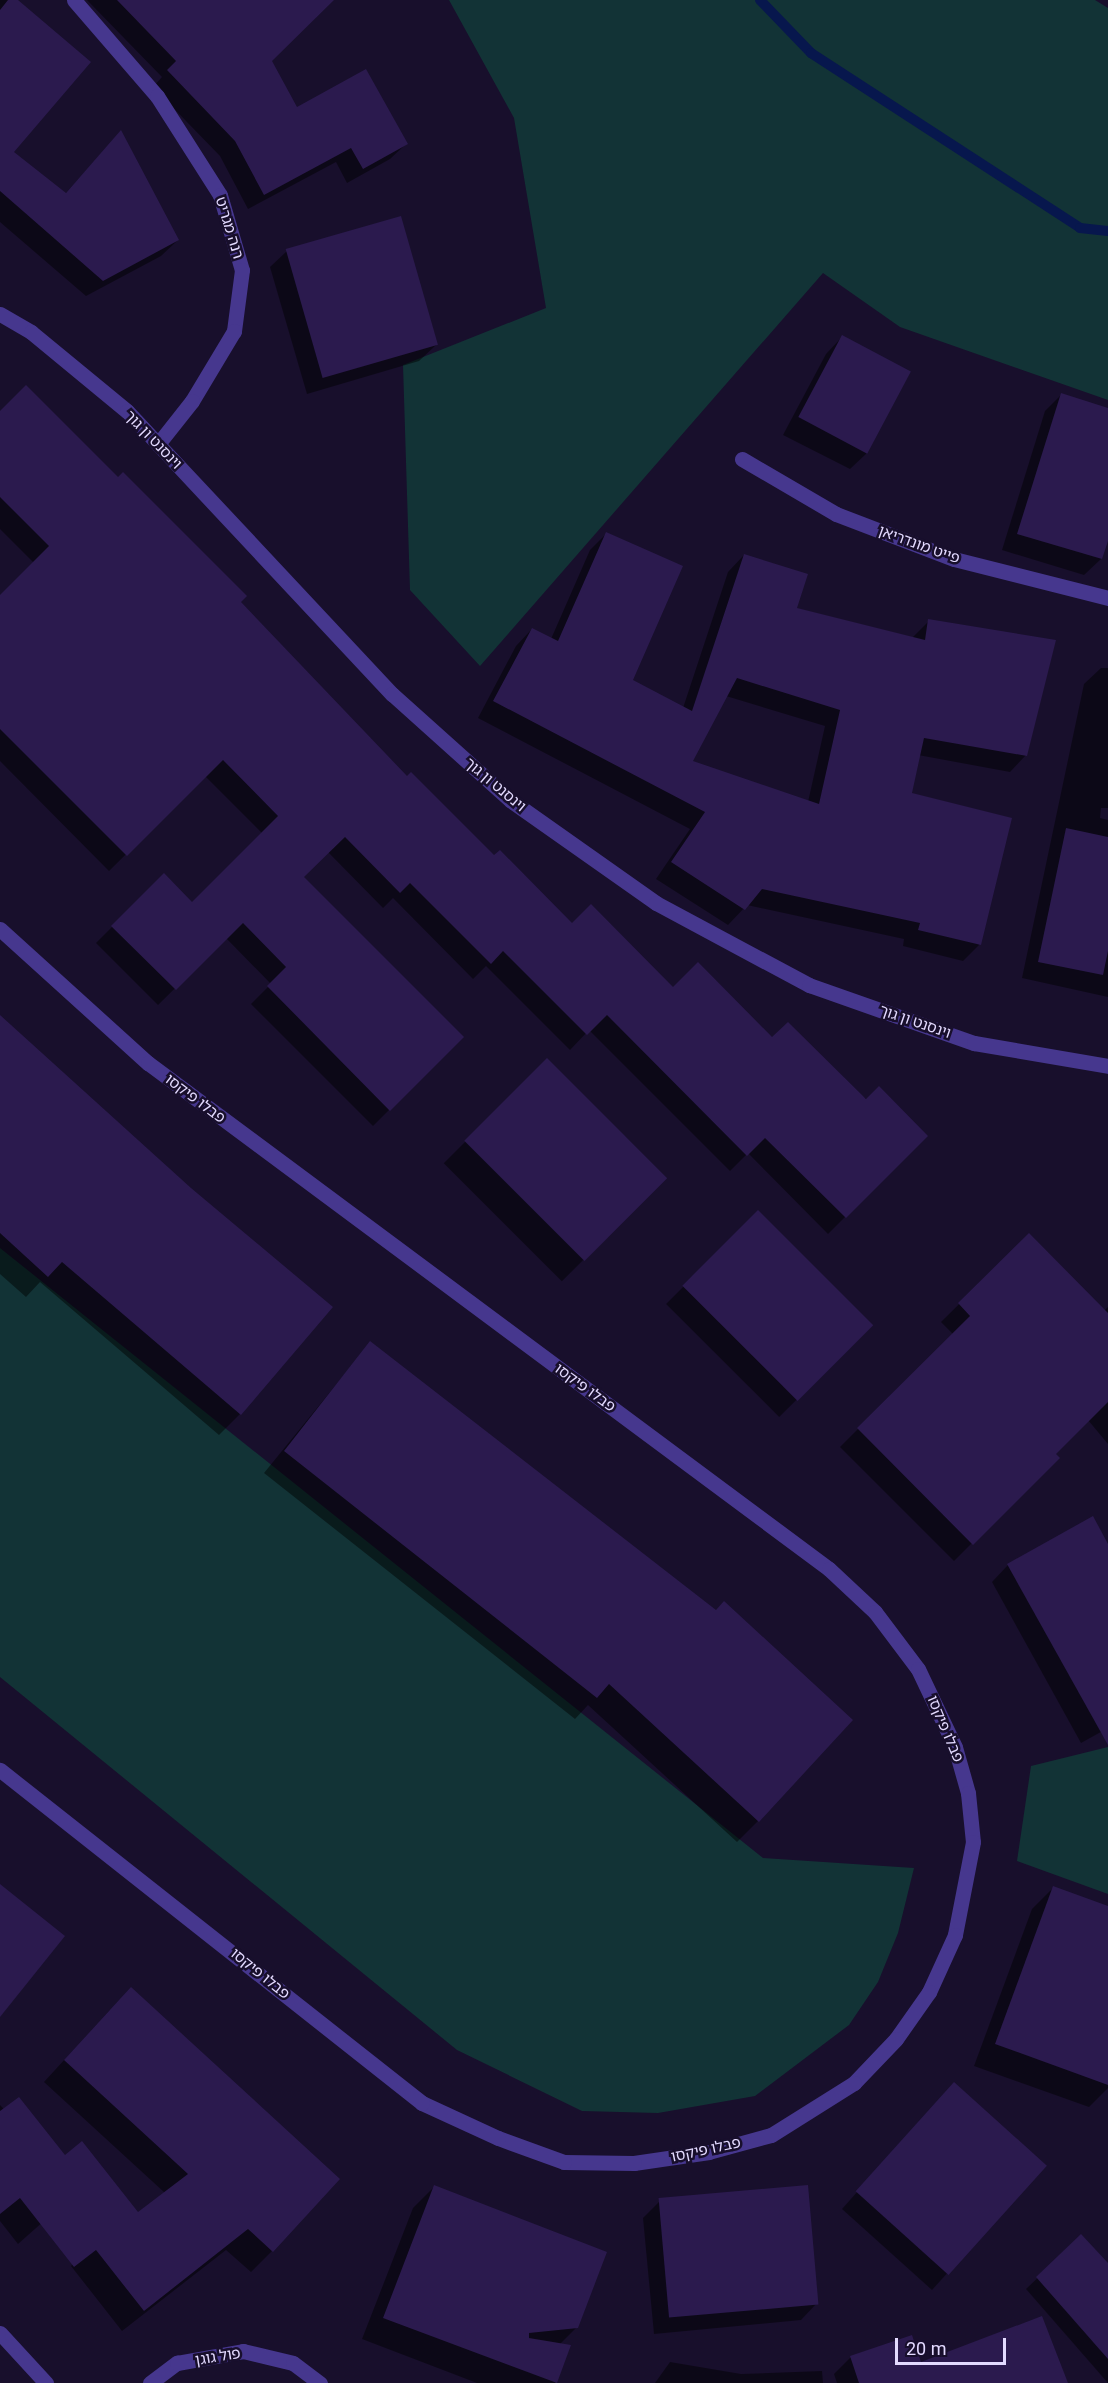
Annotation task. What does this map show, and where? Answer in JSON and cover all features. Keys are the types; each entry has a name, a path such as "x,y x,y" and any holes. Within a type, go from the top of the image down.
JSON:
{"street":[{"name":"רנה מגריט","path":"74,0 157,96 220,195 242,270 234,331 192,401 158,444"},
{"name":"וינסנט ון גוך","path":"0,314 31,332 127,411 392,693 510,800 656,903 809,985 974,1042 1108,1066"},
{"name":"פייט מונדריאן","path":"742,459 836,514 954,559 1108,598"},
{"name":"פבלו פיקסו","path":"0,929 148,1063 829,1569 875,1612 918,1669 955,1747 968,1793 973,1842 955,1935 929,1992 896,2039 854,2083 819,2107 760,2138 709,2152 634,2163 564,2163 498,2138 422,2103 0,1770"},
{"path":"0,2333 46,2383"},
{"name":"פול גוגן","path":"150,2383 177,2363 243,2351 293,2363 320,2383"}],"green space":[{"path":"449,0 1095,0 1108,8 1108,400 900,327 823,273 480,666 410,590 403,365 546,308 514,118"},
{"path":"0,1248 763,1858 914,1868 898,1933 878,1982 849,2025 755,2096 658,2113 582,2111 457,2050 0,1677"},
{"path":"1108,1747 1108,1894 1017,1861 1031,1766"}],"building":[{"path":"8,0 18,0 91,62 14,152 66,193 121,130 179,240 103,281 0,191 0,10"},
{"path":"117,0 334,0 272,61 297,107 366,69 408,144 363,169 351,148 264,195 235,141 167,70 176,61"},
{"path":"401,216 438,345 323,378 286,249"},
{"path":"842,335 911,372 867,454 798,417"},
{"path":"26,385 118,477 123,472 247,596 241,602 407,776 411,772 494,855 500,850 572,923 591,904 673,987 698,962 772,1037 788,1022 866,1099 879,1086 928,1136 846,1218 765,1138 747,1156 607,1015 587,1035 503,951 491,964 410,883 400,893 345,837 304,877 464,1037 390,1111 267,986 286,967 243,923 176,990 111,926 164,873 192,902 278,816 223,760 127,856 0,729 0,595 49,546 0,497 0,411"},
{"path":"1061,393 1108,408 1108,541 1102,559 1017,534"},
{"path":"606,532 683,566 633,680 692,711 744,554 808,574 797,608 925,640 928,619 1056,640 1027,756 924,738 912,793 1012,818 981,945 918,930 920,923 762,889 745,910 671,862 705,812 493,701 532,628 558,641","holes":["737,678 840,710 819,804 693,761"]},
{"path":"1066,828 1108,837 1108,951 1103,975 1038,962"},
{"path":"0,1015 191,1188 333,1307 241,1415 62,1262 48,1277 0,1233"},
{"path":"547,1058 667,1178 584,1261 464,1141"},
{"path":"758,1210 873,1325 798,1401 682,1286"},
{"path":"1029,1233 1108,1313 1108,1402 1056,1454 1060,1458 973,1545 857,1428 970,1316 958,1303"},
{"path":"370,1341 716,1610 724,1601 853,1720 759,1822 609,1684 597,1698 284,1451"},
{"path":"1093,1516 1108,1544 1108,1745 1007,1564"},
{"path":"0,1884 65,1936 0,2017"},
{"path":"1053,1886 1108,1906 1108,2085 995,2044"},
{"path":"131,1987 340,2179 273,2252 248,2229 144,2311 96,2250 74,2267 20,2198 0,2214 0,2111 19,2097 65,2155 82,2141 138,2212 188,2174 64,2060"},
{"path":"954,2082 1047,2166 949,2275 856,2191"},
{"path":"434,2185 607,2252 578,2328 529,2333 529,2338 571,2345 557,2383 383,2318"},
{"path":"808,2185 818,2305 669,2318 659,2198"},
{"path":"1081,2234 1108,2263 1108,2359 1036,2277"},
{"path":"1042,2316 1068,2383 859,2383 850,2356 912,2335 921,2362"}],"waterway":[{"path":"760,0 811,53 1080,228 1108,231"}]}
